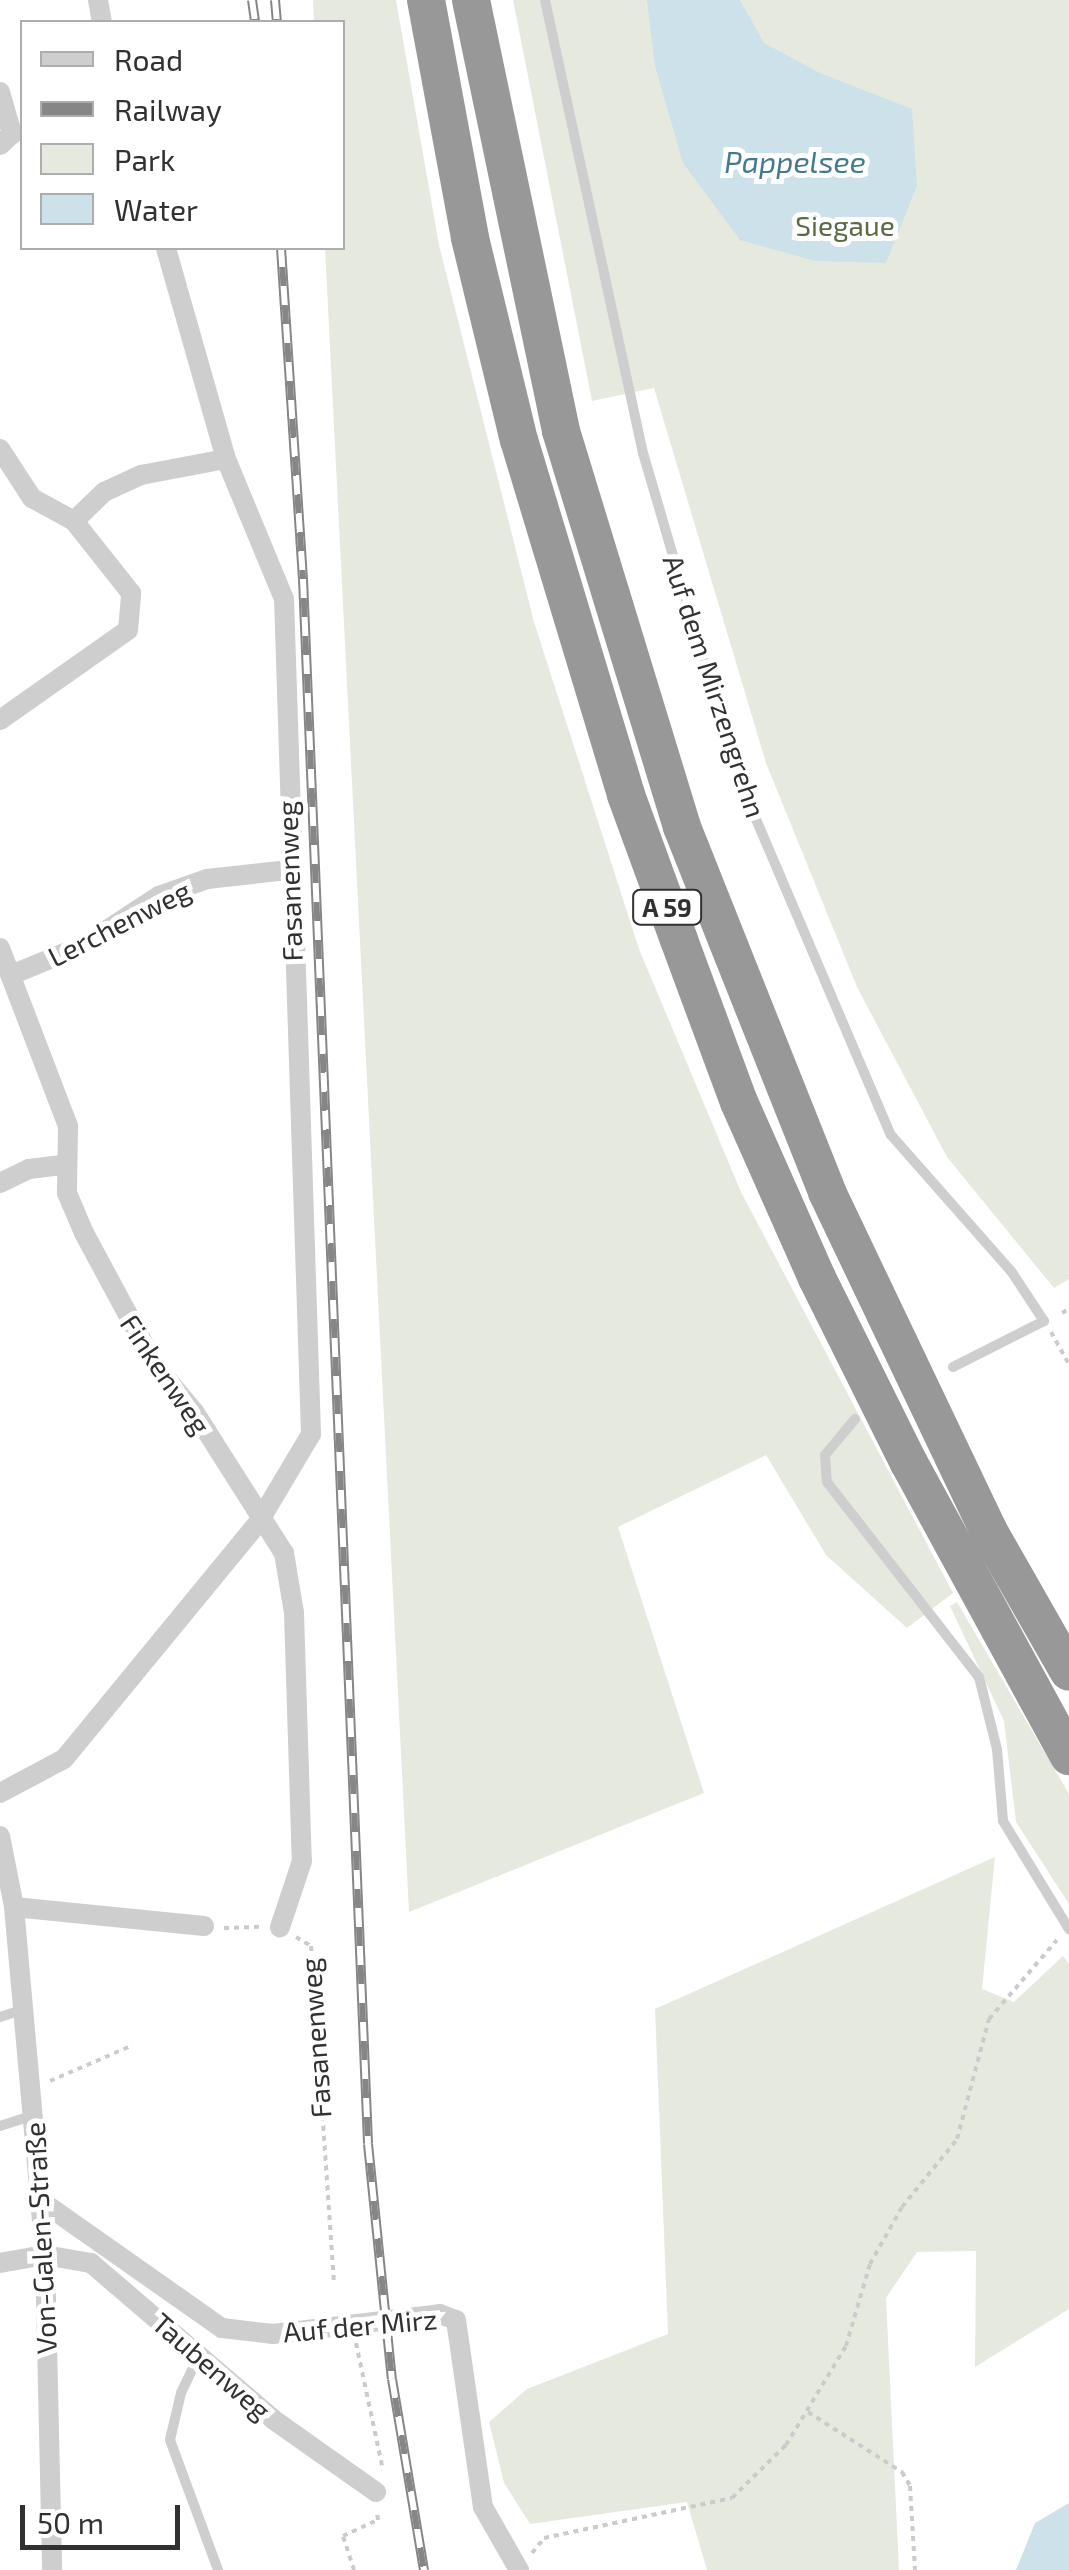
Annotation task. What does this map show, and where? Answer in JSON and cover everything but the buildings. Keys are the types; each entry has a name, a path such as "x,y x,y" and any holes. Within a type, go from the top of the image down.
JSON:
{"highway":[{"name":"A 59","path":"426,0 470,238 519,440 626,795 679,940 739,1102 817,1278 918,1481 1069,1756"},
{"name":"A 59","path":"471,0 561,431 645,719 760,1036 988,1530 1069,1672"},
{"name":"A 59","path":"914,1374 1069,1619"}],"street":[{"path":"0,92 12,134 0,145"},
{"name":"Fasanenweg","path":"0,1793 64,1759 260,1520 311,1434 288,870 284,599 226,459 167,250"},
{"path":"0,449 32,498 74,521 131,593 128,630 0,720"},
{"path":"74,521 104,492 141,475 226,459"},
{"name":"Lerchenweg","path":"11,975 84,945 159,896 208,879 288,870"},
{"name":"Finkenweg","path":"0,948 68,1126 64,1166 67,1193 117,1302 260,1520"},
{"path":"0,1183 29,1169 64,1166"},
{"name":"Fasanenweg","path":"260,1520 284,1553 294,1613 302,1861 280,1927"},
{"name":"Von-Galen-Straße","path":"0,1836 7,1906 25,2008 45,2255 52,2570"},
{"path":"7,1906 204,1926"},
{"name":"Auf der Mirz","path":"41,2200 222,2328 273,2334 440,2314 456,2320 483,2507 519,2570"},
{"path":"0,2263 45,2255"},
{"name":"Taubenweg","path":"45,2255 92,2262 274,2420 376,2492"}],"lane":[{"name":"Auf dem Mirzengrehn","path":"544,0 643,453 738,777 891,1135 1011,1271 1044,1320"},
{"path":"953,1368 1044,1320"},
{"path":"855,1419 825,1455 826,1482 979,1677 997,1749 1003,1820 1069,1930"},
{"path":"0,2016 25,2008"},
{"path":"0,2126 34,2115"},
{"path":"200,2354 180,2393 170,2440 218,2570"}],"path":[{"path":"1062,1313 1069,1309"},
{"path":"1044,1320 1069,1364"},
{"name":"Fasanenweg","path":"280,1927 311,1946 334,2283"},
{"path":"519,2570 544,2538 732,2498 808,2412 846,2346 878,2250 902,2207 957,2139 990,2019 1028,1968 1069,1930"},
{"path":"31,2089 132,2045"},
{"path":"354,2570 344,2536 378,2520 376,2492 383,2473 360,2362"},
{"path":"808,2412 902,2472 910,2486 915,2570"}],"green space":[{"path":"313,0 396,0 439,245 534,622 639,949 741,1192 953,1593 907,1628 826,1555 766,1455 618,1527 704,1793 409,1912 325,250 345,250 345,20 314,20"},
{"name":"Siegaue","path":"513,0 1069,0 1069,1279 1054,1288 947,1157 857,987 766,763 654,388 592,401"},
{"path":"957,1602 1069,1794 1069,1904 1016,1822 1004,1721 950,1606"},
{"path":"995,1857 982,1989 1014,2002 1063,1956 1069,1964 1069,2309 975,2367 976,2251 917,2252 886,2298 899,2570 707,2570 687,2502 530,2524 504,2483 489,2422 527,2389 668,2334 655,2009"}],"water":[{"name":"Pappelsee","path":"647,0 740,0 764,43 820,73 912,109 917,186 886,263 815,261 740,240 683,163 655,66"},
{"path":"1069,2503 1069,2570 1016,2570 1035,2523"}],"railway":[{"path":"252,0 255,20"},
{"path":"275,0 277,20"},
{"path":"281,250 303,579 368,2144 392,2379 424,2570"}]}
